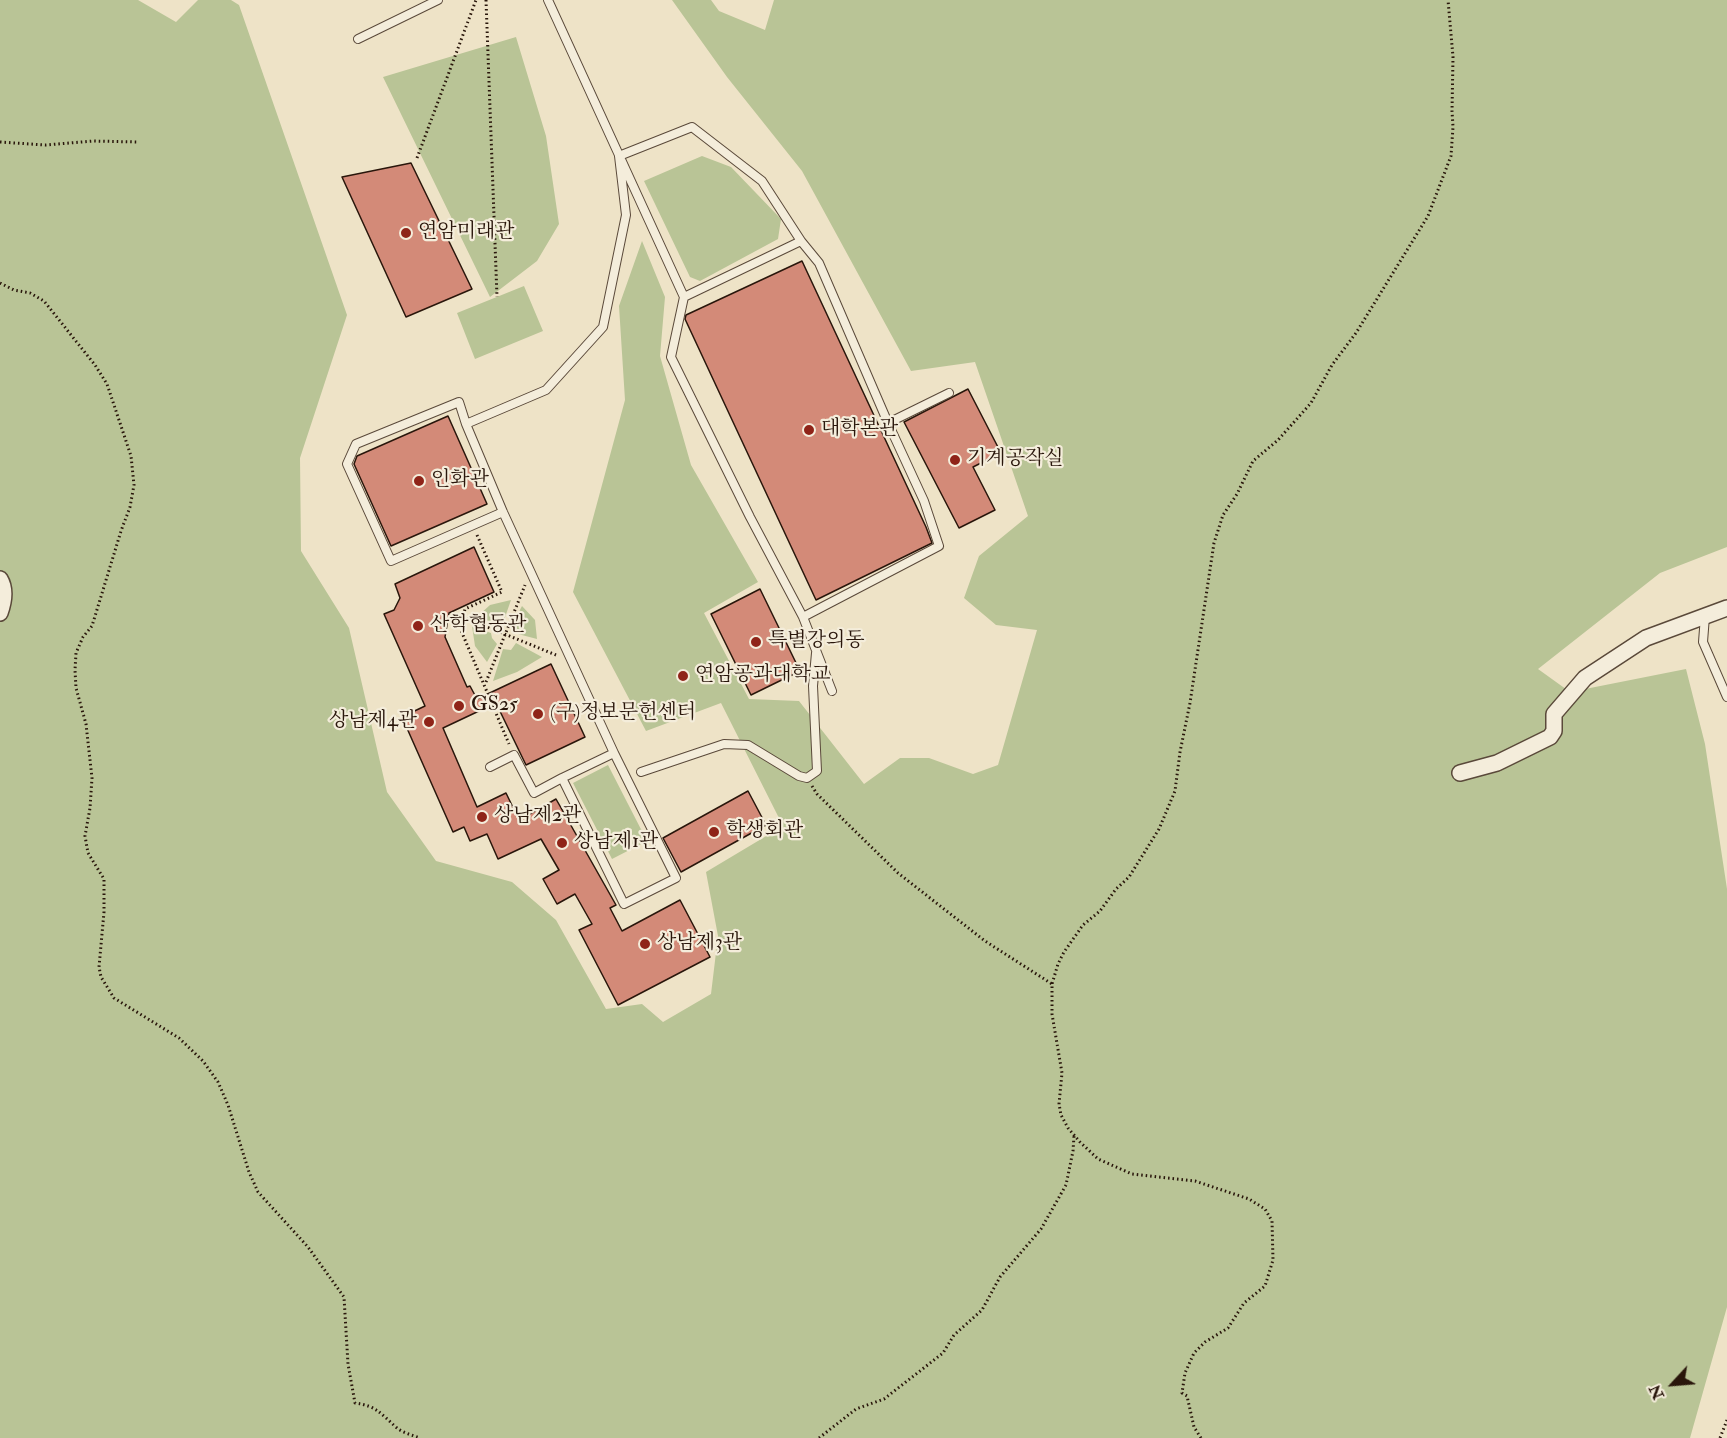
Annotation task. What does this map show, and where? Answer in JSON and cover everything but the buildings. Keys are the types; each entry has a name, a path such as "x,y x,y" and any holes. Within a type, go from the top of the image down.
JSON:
{"street":[{"path":"0,579 3,584 4,604 0,613"},
{"path":"1460,773 1497,763 1550,737 1554,731 1554,714 1585,678 1646,638 1727,608"}],"lane":[{"path":"358,39 438,0"},
{"path":"548,0 684,297 671,357 750,517 803,617 832,691"},
{"path":"619,156 692,127 762,181 801,241 819,263 924,501 939,546 803,617"},
{"path":"466,424 546,390 603,327 626,215 619,156"},
{"path":"684,297 801,241"},
{"path":"888,423 949,393"},
{"path":"503,512 391,561 347,464 356,444 459,402 466,424 530,572 614,753 676,879 624,904 562,778"},
{"path":"1706,616 1703,642 1727,697"},
{"path":"641,772 724,744 748,746 799,776 807,778 817,771 813,686 816,652"},
{"path":"490,767 514,755 534,793 614,753"}],"path":[{"path":"417,158 476,0"},
{"path":"486,0 497,297"},
{"path":"1201,1438 1194,1427 1187,1396 1182,1393 1187,1367 1199,1347 1214,1335 1228,1328 1244,1303 1265,1286 1273,1260 1274,1239 1270,1215 1259,1204 1249,1199 1206,1184 1132,1174 1098,1159 1074,1136 1061,1115 1059,1104 1061,1061 1052,1014 1052,984 1064,952 1083,925 1100,911 1116,889 1129,877 1159,829 1175,791 1214,543 1223,515 1237,494 1252,461 1278,440 1311,403 1332,365 1356,333 1408,245 1428,216 1451,156 1454,127 1453,57 1448,0"},
{"path":"0,142 45,145 93,141 138,142"},
{"path":"0,283 14,290 30,293 44,301 95,365 107,384 133,464 134,485 130,507 92,626 82,637 76,653 76,688 86,724 92,778 85,836 88,853 104,879 104,912 99,967 101,977 114,998 179,1038 211,1071 228,1105 249,1172 258,1192 308,1247 344,1297 348,1364 355,1403 374,1407 387,1416 399,1429 418,1438"},
{"path":"473,525 502,592 465,609 460,628 514,755"},
{"path":"485,683 530,572"},
{"path":"463,617 572,662"},
{"path":"807,778 817,794 898,873 985,941 1052,984"},
{"path":"819,1438 856,1410 884,1399 943,1353 954,1335 982,1311 1000,1277 1041,1229 1066,1185 1074,1136"},
{"path":"1720,1438 1727,1420"}],"green space":[{"path":"0,0 138,0 176,22 198,0 231,0 239,5 347,315 300,458 301,551 349,628 387,792 436,861 512,882 556,920 606,1009 642,1004 663,1022 711,994 718,936 706,872 783,826 721,703 646,731 573,592 625,400 619,306 642,241 665,297 660,356 691,465 758,582 704,613 749,699 799,701 864,784 900,758 929,758 973,774 998,765 1037,630 996,625 964,598 979,556 1028,516 975,362 911,371 802,171 727,77 672,0 711,0 719,11 765,30 774,0 1727,0 1727,547 1660,573 1538,669 1570,692 1686,669 1705,744 1727,889 1727,1307 1690,1438 0,1438"},
{"path":"516,37 546,136 559,224 537,261 490,297 383,77"},
{"path":"702,156 731,167 781,219 778,239 700,281 690,277 644,181"},
{"path":"524,286 543,331 475,359 457,313"},
{"path":"511,600 504,620 499,619 494,625 479,615 490,605"},
{"path":"522,606 535,620 537,639 518,634 513,623"},
{"path":"472,626 491,633 497,644 487,662 475,646"},
{"path":"516,643 542,657 517,672 493,681 503,649 511,650"},
{"path":"608,765 647,841 612,859 573,783"}],"place":[{"name":"연암미래관","path":"406,233"},
{"name":"대학본관","path":"809,430"},
{"name":"기계공작실","path":"955,460"},
{"name":"인화관","path":"419,481"},
{"name":"산학협동관","path":"418,626"},
{"name":"특별강의동","path":"756,642"},
{"name":"연암공과대학교","path":"683,676"},
{"name":"GS25","path":"459,706"},
{"name":"(구)정보문헌센터","path":"538,714"},
{"name":"상남제4관","path":"429,722"},
{"name":"상남제2관","path":"482,817"},
{"name":"학생회관","path":"714,832"},
{"name":"상남제1관","path":"562,843"},
{"name":"상남제3관","path":"645,944"}]}
